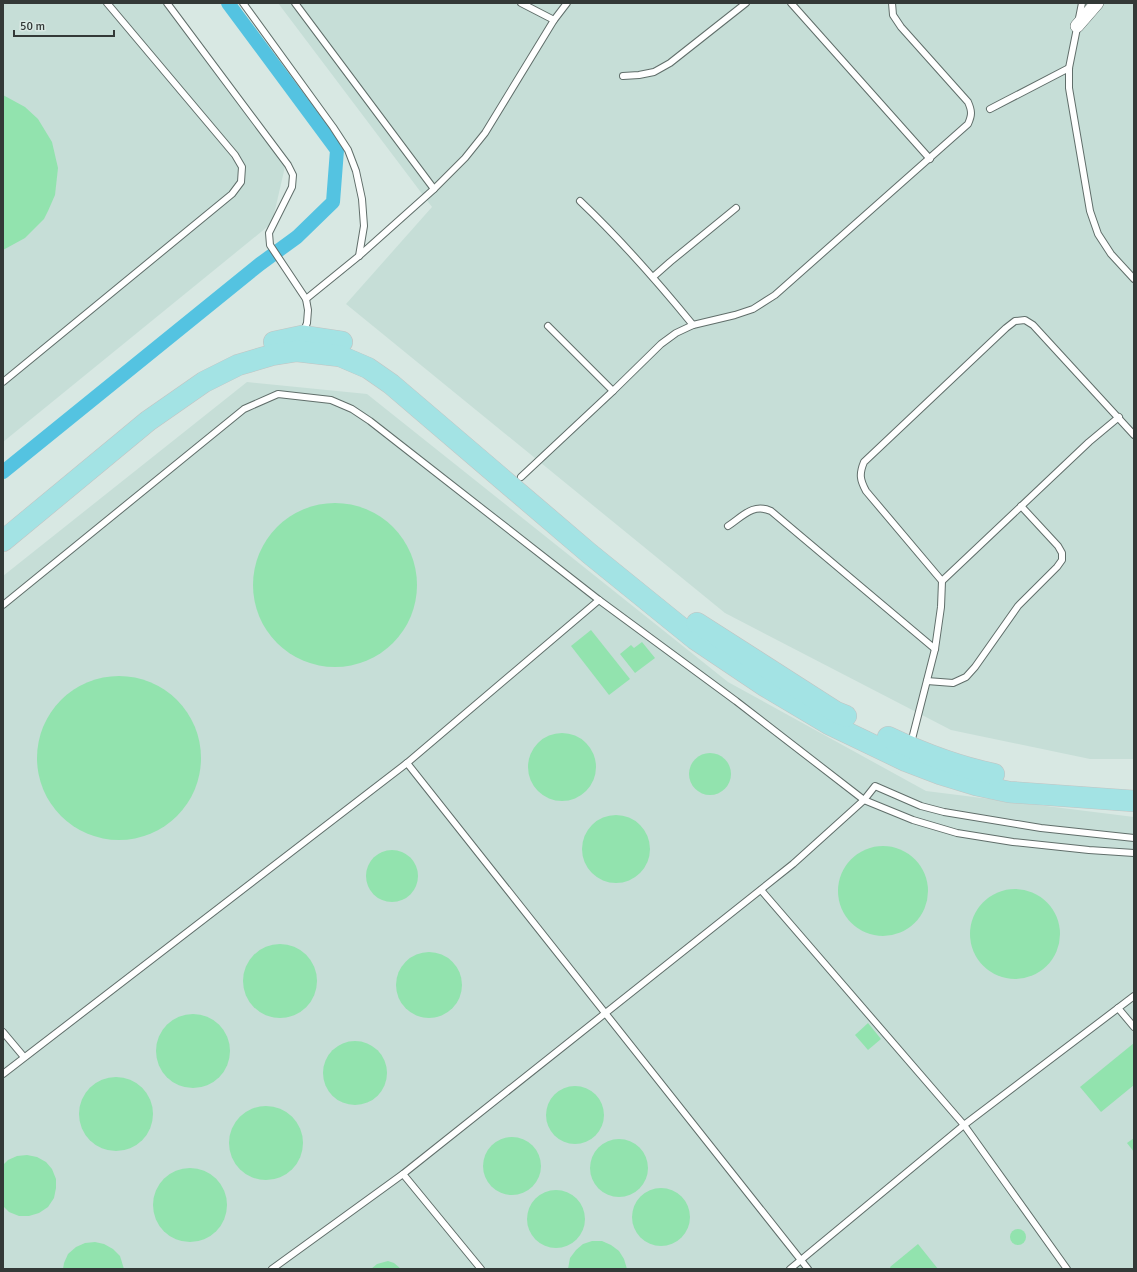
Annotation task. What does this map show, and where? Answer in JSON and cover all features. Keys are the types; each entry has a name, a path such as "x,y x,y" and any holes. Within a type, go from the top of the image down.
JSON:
{"main road":[{"path":"3,524 140,409 197,370 234,352 299,343 344,342 375,356 400,373 599,544 703,628 836,712 910,747 980,771 1011,778 1134,787"},
{"path":"3,541 148,420 204,382 238,365 272,355 299,343 340,356 368,368 391,384 585,550 695,639 765,686 829,724 906,761 940,774 976,785 1009,792 1134,801"}],"street":[{"path":"1077,26 1097,3"}],"lane":[{"path":"3,382 232,194 241,182 242,167 235,155 107,3"},
{"path":"167,3 288,165 292,175 292,187 269,233 270,245 306,299 308,310 299,343"},
{"path":"243,3 348,150 356,171 362,199 364,226 359,256"},
{"path":"295,3 434,189"},
{"path":"521,3 554,20"},
{"path":"306,299 359,256 434,189 465,158 485,133 554,20 567,3"},
{"path":"623,76 654,72 670,62 746,3"},
{"path":"791,3 930,159"},
{"path":"521,477 661,344 676,333 693,325 753,309 775,295 968,124 972,116 968,102 901,26 893,15 892,3"},
{"path":"1082,3 1069,68 1069,88 1090,211 1098,234 1111,254 1134,279"},
{"path":"990,109 1069,68"},
{"path":"580,201 612,231 693,325"},
{"path":"653,277 736,208"},
{"path":"910,747 935,649 941,606 942,581 866,491 862,483 860,472 864,462 1015,321 1025,320 1033,325 1134,434"},
{"path":"548,326 613,391"},
{"path":"3,605 244,409 278,394 331,400 352,409 370,421 599,600 736,701 864,800 913,820 957,833 1014,842 1134,853"},
{"path":"942,581 1089,442 1119,417"},
{"path":"927,681 953,683 966,677 975,667 1018,606 1057,567 1062,560 1062,553 1058,546 1021,506"},
{"path":"728,526 750,511 764,508 771,511 935,649"},
{"path":"3,1074 407,763 599,600"},
{"path":"407,763 808,1269"},
{"path":"272,1269 403,1174 793,864 864,800 875,786 921,806 944,812 1040,828 1134,838"},
{"path":"760,890 964,1126 1067,1269"},
{"path":"790,1269 964,1126 1134,996"},
{"path":"1118,1008 1134,1027"},
{"path":"3,1032 24,1057"},
{"path":"403,1174 481,1269"}],"shaded area":[{"path":"3,3 171,3 287,158 272,223 3,442"},
{"path":"278,3 1134,3 1134,759 1090,759 951,730 725,613 346,304 432,207"},
{"path":"247,382 367,394 728,682 926,791 1134,817 1134,1269 3,1269 3,576"}],"building":[{"path":"3,95 25,107 38,119 52,142 58,168 55,195 44,219 25,238 3,250"},
{"path":"335,503 359,507 374,513 393,527 407,546 413,561 417,585 413,609 407,624 393,643 374,657 359,663 335,667 311,663 296,657 277,643 263,624 257,609 253,585 257,561 263,546 277,527 296,513 311,507"},
{"path":"591,630 630,679 609,695 571,646"},
{"path":"642,642 655,658 635,673 620,654 631,645 634,648"},
{"path":"119,676 143,680 158,686 177,700 191,719 197,734 201,758 197,782 191,797 177,816 158,830 143,836 119,840 95,836 80,830 61,816 47,797 41,782 37,758 41,734 47,719 61,700 80,686 95,680"},
{"path":"555,733 569,733 581,738 591,748 596,760 596,774 591,786 581,796 569,801 555,801 543,796 533,786 528,774 528,760 533,748 543,738"},
{"path":"706,753 714,753 722,756 728,762 731,774 728,786 722,792 714,795 706,795 698,792 692,786 689,778 689,770 692,762 698,756"},
{"path":"609,815 623,815 635,820 645,830 650,842 650,856 645,868 635,878 623,883 609,883 597,878 587,868 582,856 582,842 587,830 597,820"},
{"path":"883,846 900,850 915,859 924,874 928,891 924,908 915,923 900,932 883,936 866,932 851,923 842,908 838,891 842,874 851,859 866,850"},
{"path":"387,850 397,850 407,854 414,861 418,871 418,881 414,891 407,898 397,902 387,902 377,898 370,891 366,881 366,871 370,861 377,854"},
{"path":"1015,889 1032,893 1047,902 1056,917 1060,934 1056,951 1047,966 1032,975 1015,979 998,975 983,966 974,951 970,934 974,917 983,902 998,893"},
{"path":"280,944 294,947 306,955 314,967 317,981 314,995 306,1007 294,1015 280,1018 266,1015 254,1007 246,995 243,981 246,967 254,955 266,947"},
{"path":"422,952 436,952 448,957 457,966 462,978 460,998 453,1009 436,1018 422,1018 410,1013 401,1004 396,992 396,978 401,966 410,957"},
{"path":"193,1014 207,1017 219,1025 227,1037 230,1051 227,1065 219,1077 207,1085 193,1088 179,1085 167,1077 159,1065 156,1051 159,1037 167,1025 179,1017"},
{"path":"868,1023 881,1039 868,1050 855,1035"},
{"path":"349,1041 361,1041 378,1050 385,1061 387,1073 385,1085 378,1096 361,1105 349,1105 337,1100 328,1091 323,1079 323,1067 328,1055 337,1046"},
{"path":"1134,1043 1134,1085 1101,1112 1080,1087"},
{"path":"116,1077 130,1080 142,1088 150,1100 153,1114 150,1128 142,1140 130,1148 116,1151 102,1148 90,1140 82,1128 79,1114 82,1100 90,1088 102,1080"},
{"path":"569,1086 581,1086 596,1094 604,1109 604,1121 596,1136 581,1144 569,1144 554,1136 546,1121 546,1109 554,1094"},
{"path":"266,1106 280,1109 292,1117 300,1129 303,1143 300,1157 292,1169 280,1177 266,1180 252,1177 240,1169 232,1157 229,1143 232,1129 240,1117 252,1109"},
{"path":"506,1137 518,1137 533,1145 541,1160 541,1172 533,1187 518,1195 506,1195 491,1187 483,1172 483,1160 491,1145"},
{"path":"1134,1138 1134,1152 1127,1143"},
{"path":"613,1139 625,1139 640,1147 648,1162 648,1174 640,1189 625,1197 613,1197 598,1189 590,1174 590,1162 598,1147"},
{"path":"27,1155 37,1157 46,1162 52,1169 56,1179 56,1188 54,1198 48,1207 39,1213 29,1216 19,1216 9,1212 3,1206 3,1165 8,1160 17,1156"},
{"path":"190,1168 204,1171 216,1179 224,1191 227,1205 224,1219 216,1231 204,1239 190,1242 176,1239 164,1231 156,1219 153,1205 156,1191 164,1179 176,1171"},
{"path":"655,1188 667,1188 682,1196 690,1211 690,1223 682,1238 667,1246 655,1246 640,1238 632,1223 632,1211 640,1196"},
{"path":"550,1190 562,1190 577,1198 585,1213 585,1225 577,1240 562,1248 550,1248 535,1240 527,1225 527,1213 535,1198"},
{"path":"1018,1229 1025,1234 1026,1237 1021,1244 1018,1245 1011,1240 1010,1237 1015,1230"},
{"path":"592,1241 602,1241 619,1251 624,1259 627,1269 568,1269 570,1258 576,1250 583,1244"},
{"path":"95,1242 104,1244 113,1249 120,1256 124,1269 63,1269 68,1254 76,1247 85,1243"},
{"path":"918,1244 938,1269 891,1269 890,1267"},
{"path":"388,1261 394,1263 401,1269 371,1269 377,1264"}],"waterway":[{"path":"3,472 260,264 297,237 333,202 337,150 228,3"}]}
